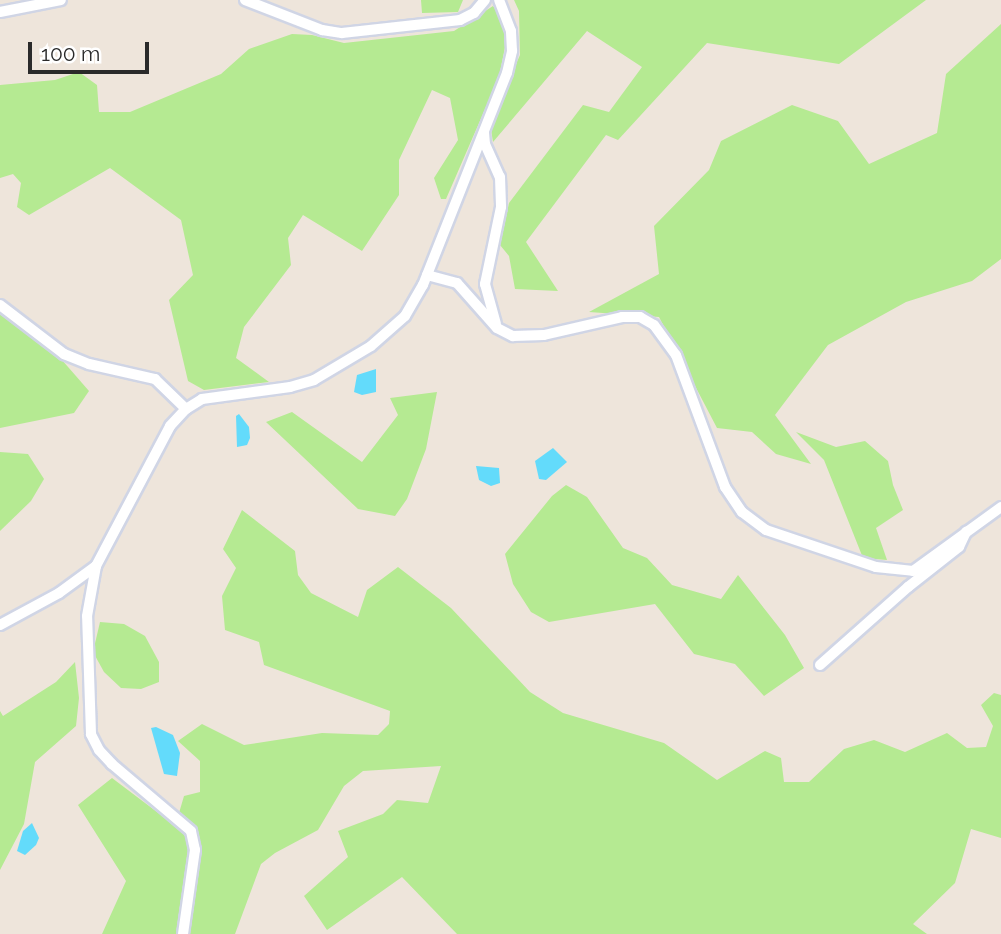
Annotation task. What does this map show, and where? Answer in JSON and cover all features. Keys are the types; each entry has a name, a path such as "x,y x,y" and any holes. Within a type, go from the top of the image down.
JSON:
{"street":[{"path":"0,12 61,0"},
{"path":"245,0 322,30 342,33 460,20 474,13 485,0"},
{"path":"184,934 195,850 191,831 112,764 99,750 91,734 87,616 96,566 170,426 186,409 202,399 290,387 339,368 405,316 427,275 512,51 512,30 499,0"},
{"path":"483,130 485,144 500,177 501,207 485,284 497,328"},
{"path":"427,275 457,283 497,328 513,335 529,337 622,317 640,317 654,325 676,355 725,487 743,512 766,530 898,572 913,571 968,529 1001,508"},
{"path":"0,305 64,354 89,364 155,379 186,409"},
{"path":"820,665 908,587 959,547 968,529"},
{"path":"0,625 60,593 96,566"}],"green space":[{"path":"421,0 463,0 458,12 422,13"},
{"path":"514,0 926,0 839,64 707,43 618,140 606,135 526,242 558,291 515,289 509,256 500,245 509,203 583,105 609,112 642,67 587,31 493,142 490,123 520,55 519,11"},
{"path":"493,6 501,17 506,42 499,77 446,199 441,199 434,178 458,140 450,98 432,90 399,160 399,195 362,251 303,215 288,238 291,265 244,327 236,358 269,382 204,390 188,381 169,300 193,275 181,220 110,168 29,215 17,207 21,183 13,174 0,178 0,85 55,80 79,72 97,85 99,112 130,112 221,74 249,49 292,34 312,35 344,43 454,31"},
{"path":"1001,24 1001,259 972,281 906,302 828,345 775,415 811,464 776,454 752,432 717,428 659,317 589,312 659,274 654,226 709,170 721,141 792,105 838,121 869,164 937,133 946,74"},
{"path":"0,314 55,352 89,391 74,413 0,428"},
{"path":"437,392 426,449 407,499 395,516 358,509 266,422 292,412 362,462 398,415 390,398"},
{"path":"796,432 836,447 865,441 888,461 893,485 903,510 876,528 887,560 863,558 824,460"},
{"path":"0,452 28,454 44,479 31,501 0,531"},
{"path":"566,485 587,497 623,548 647,558 672,585 721,599 738,575 785,635 804,668 764,696 735,664 694,654 655,604 549,622 531,612 513,584 505,554 552,496"},
{"path":"242,510 295,551 298,575 311,593 358,617 367,590 398,567 451,608 530,692 563,713 664,743 717,780 765,751 781,758 784,782 809,782 844,749 874,740 905,752 947,733 967,748 986,747 993,726 981,705 994,693 1001,695 1001,838 971,829 955,883 913,924 927,934 457,934 402,877 327,930 304,896 348,857 338,831 383,814 397,800 428,803 441,766 363,771 344,786 318,830 275,853 261,864 235,934 102,934 126,881 78,805 112,778 161,815 179,813 184,796 200,792 200,761 178,741 202,724 244,745 322,733 378,735 389,724 390,711 264,665 259,642 225,630 222,596 236,568 223,549"},
{"path":"100,622 124,624 145,636 159,662 159,682 141,689 121,688 104,672 93,652"},
{"path":"75,662 79,698 76,726 35,762 24,824 0,870 0,711 3,716 56,682"}],"water":[{"path":"376,369 376,392 362,395 354,392 357,375"},
{"path":"239,414 249,427 250,438 247,445 237,447 236,416"},
{"path":"553,448 567,462 546,480 539,479 535,461"},
{"path":"476,466 499,468 500,483 491,486 479,480"},
{"path":"156,727 173,735 180,753 177,776 164,774 151,728"},
{"path":"32,823 39,838 36,845 25,855 17,851 23,831"}]}
